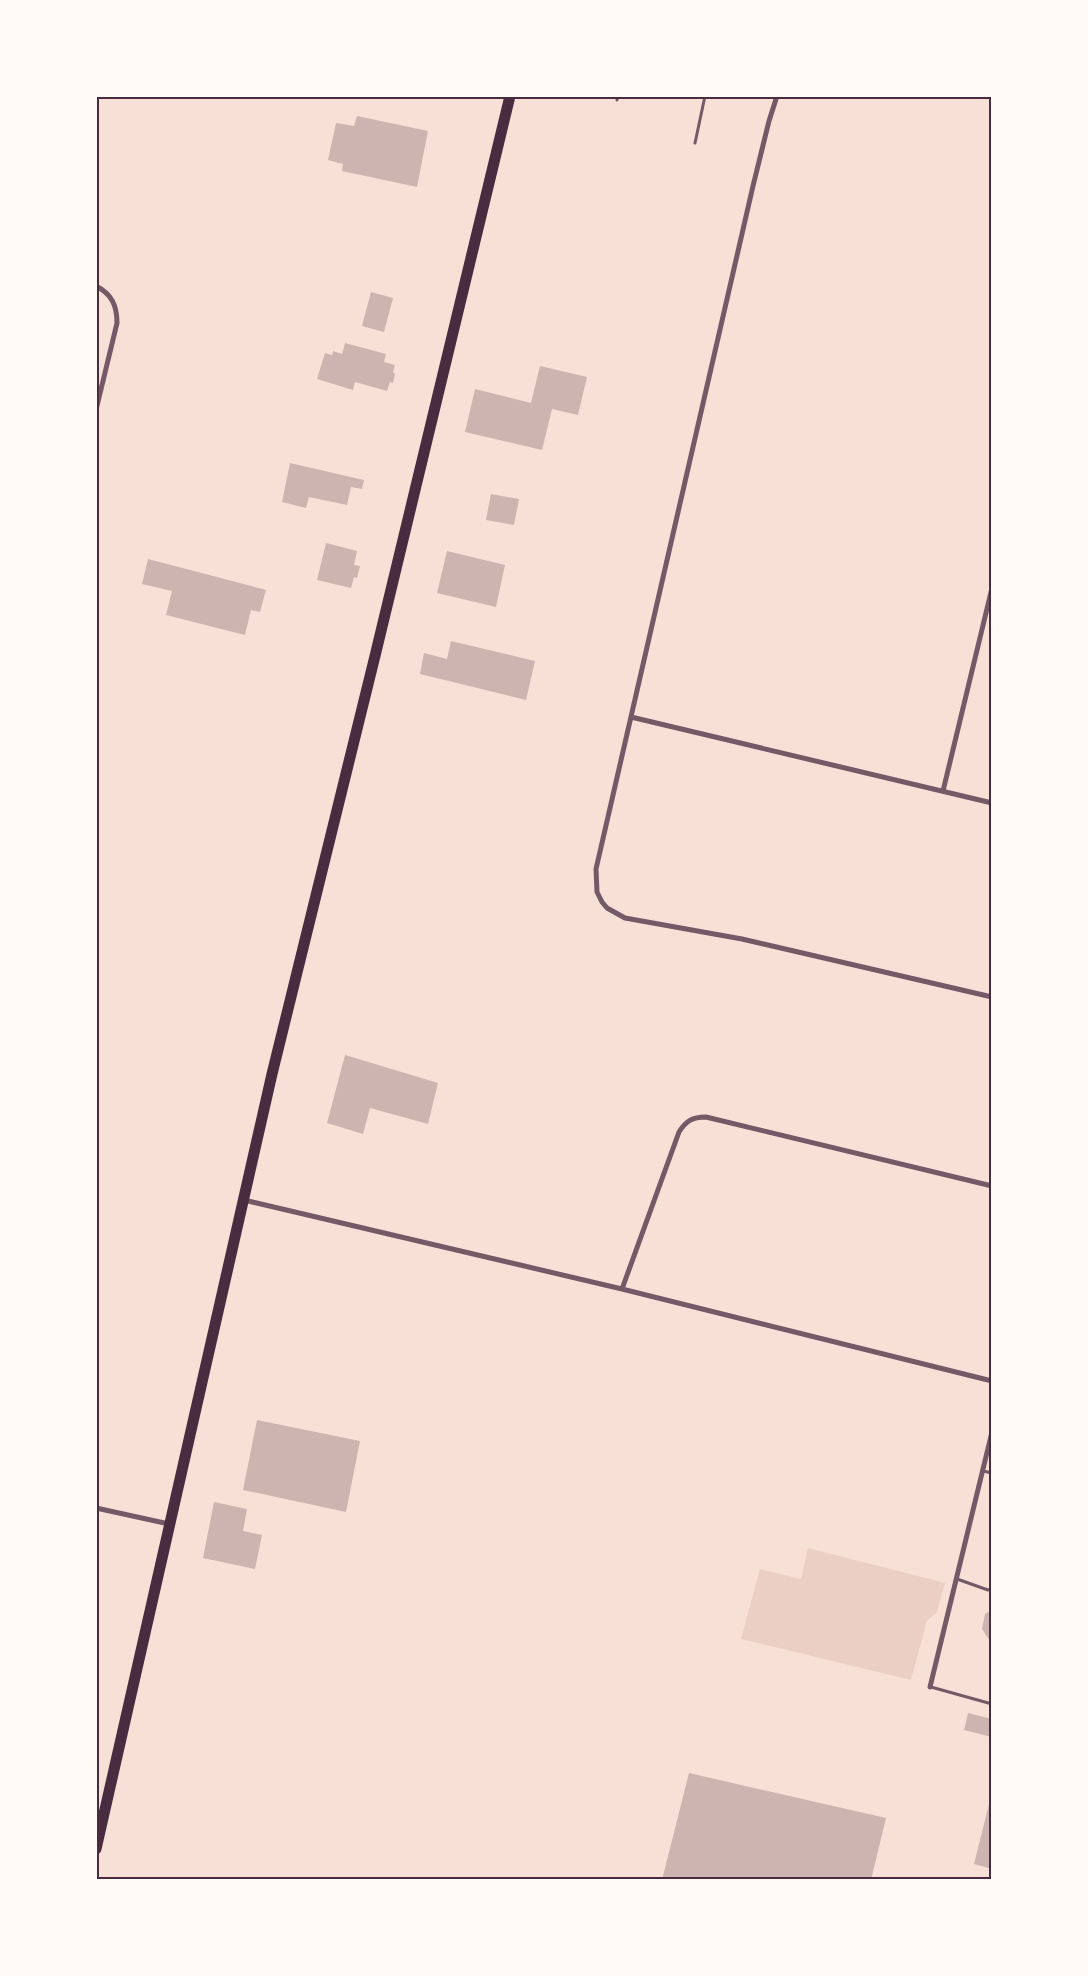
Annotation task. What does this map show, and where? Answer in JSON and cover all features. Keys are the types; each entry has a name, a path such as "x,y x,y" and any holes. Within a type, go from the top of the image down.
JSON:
{"main road":[{"path":"96,1849 277,1056 378,647 510,96"}],"street":[{"path":"778,96 769,121 753,186 596,869 597,892 602,902 615,914 625,918 742,939 992,997"},
{"path":"96,286 109,294 114,301 117,323 96,410"},
{"path":"943,791 992,588"},
{"path":"631,718 992,803"},
{"path":"622,1288 679,1132 690,1119 697,1117 706,1117 992,1186"},
{"path":"244,1200 622,1288 992,1381"},
{"path":"930,1687 992,1432"},
{"path":"96,1508 169,1524"}],"lane":[{"path":"694,143 705,96"},
{"path":"982,1471 992,1473"},
{"path":"956,1579 988,1590 992,1588"},
{"path":"930,1687 992,1704"}],"shaded area":[{"path":"808,1548 945,1583 937,1612 927,1621 911,1680 741,1639 760,1569 801,1579"}],"building":[{"path":"357,116 428,131 417,187 342,171 343,164 328,160 336,123 354,126"},
{"path":"371,292 393,298 384,332 362,326"},
{"path":"345,343 386,354 384,362 395,365 393,383 390,382 387,391 355,382 353,390 317,379 325,353 332,355 333,351 342,354"},
{"path":"540,366 587,377 578,415 552,409 542,450 465,432 475,389 531,403"},
{"path":"290,463 364,480 362,489 351,487 347,505 309,497 306,508 282,502"},
{"path":"491,494 519,499 514,525 486,520"},
{"path":"326,543 357,551 354,565 360,566 357,578 354,577 351,588 317,580"},
{"path":"447,551 505,565 496,607 437,593"},
{"path":"148,559 266,590 260,612 251,610 245,635 166,615 172,591 142,584"},
{"path":"451,641 535,661 526,700 420,674 424,653 447,659"},
{"path":"345,1055 438,1083 428,1124 370,1108 363,1134 327,1123"},
{"path":"257,1420 360,1441 346,1512 243,1490"},
{"path":"214,1502 247,1509 243,1531 262,1535 255,1569 203,1558"},
{"path":"992,1610 992,1644 982,1629 985,1614"},
{"path":"968,1713 992,1719 992,1737 964,1730"},
{"path":"689,1773 886,1818 871,1880 662,1880"},
{"path":"992,1796 992,1869 974,1864"}]}
